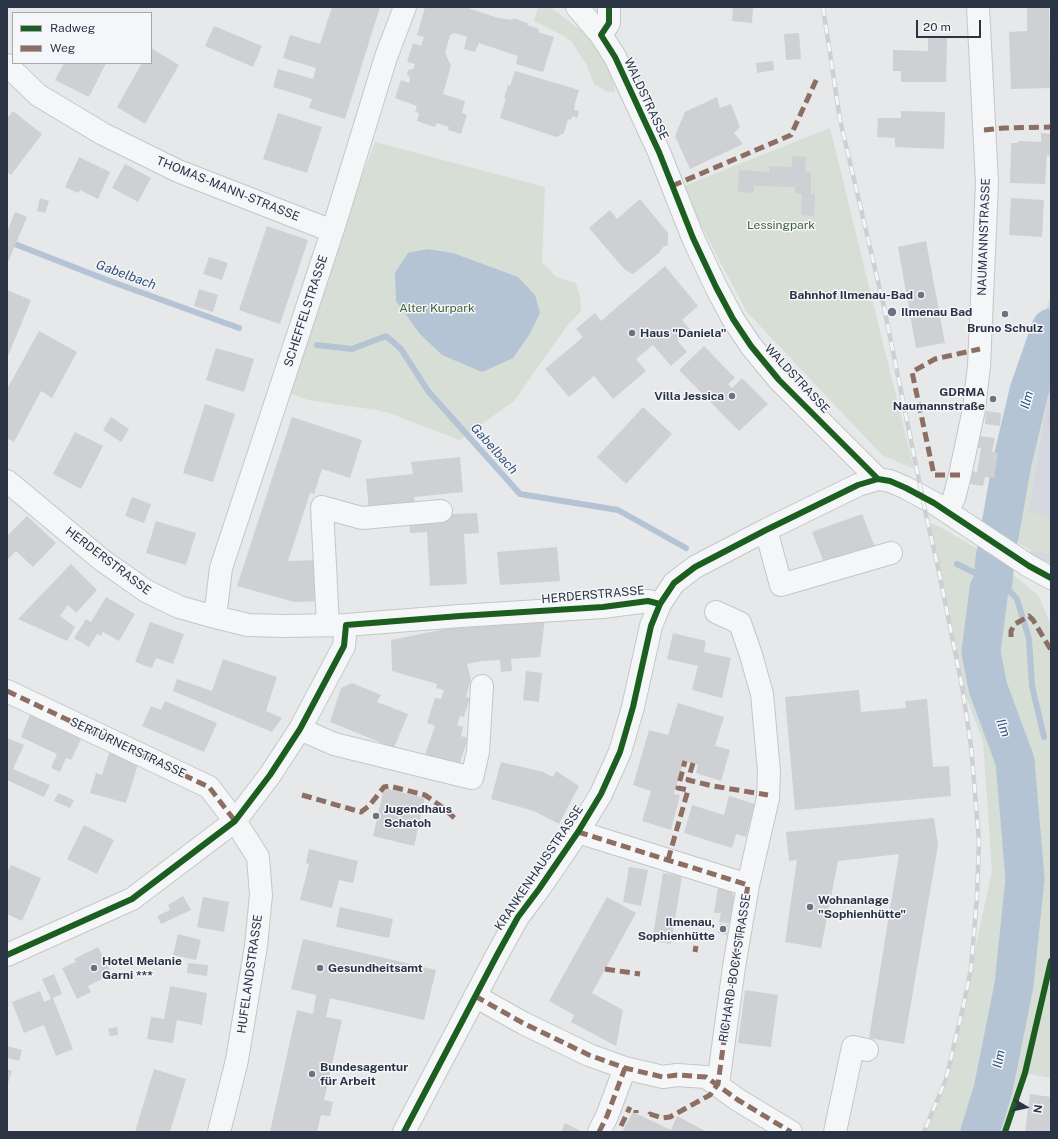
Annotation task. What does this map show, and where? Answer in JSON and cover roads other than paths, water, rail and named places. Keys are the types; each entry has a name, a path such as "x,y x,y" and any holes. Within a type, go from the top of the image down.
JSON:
{"street":[{"name":"SCHEFFELSTRASSE","path":"214,617 221,568 332,231 386,57 405,7"},
{"name":"WALDSTRASSE","path":"577,7 601,35 615,57 659,152 693,238 733,319 751,346 779,380 878,479 890,481 934,503 979,534 1029,566 1051,578"},
{"path":"601,35 609,23 609,7"},
{"name":"NAUMANNSTRASSE","path":"947,511 954,498 960,475 974,409 979,366 987,183 978,7"},
{"name":"THOMAS-MANN-STRASSE","path":"7,65 38,95 110,137 178,171 332,231"},
{"name":"HERDERSTRASSE","path":"7,481 102,560 146,591 179,607 214,617 248,625 283,626 337,625 603,607 648,601 660,604 674,583 695,567 858,485 878,479"},
{"path":"7,955 132,899 235,821 270,775 300,729 344,646 337,625 322,507 362,518 441,511"},
{"path":"766,530 781,585 891,553"},
{"name":"KRANKENHAUSSTRASSE","path":"404,1132 518,917 578,832 601,794 620,752 633,707 651,626 660,604"},
{"path":"716,612 740,623 762,694 769,771 768,798 748,885"},
{"path":"300,729 334,744 472,778 478,752 482,686"},
{"name":"SERTÜRNERSTRASSE","path":"7,691 209,787 235,821"},
{"name":"HUFELANDSTRASSE","path":"219,1132 237,1060 256,946 261,894 258,857 235,821"},
{"name":"RICHARD-BOCK-STRASSE","path":"578,832 748,885 734,967 718,1084"},
{"path":"475,996 523,1023 589,1055 625,1068 663,1076 676,1075 706,1077 718,1084 738,1100 791,1132"},
{"path":"835,1132 853,1047 867,1050"},
{"path":"600,1132 625,1068"}],"water":[{"path":"427,249 453,253 518,277 535,295 540,313 529,335 513,358 482,372 442,355 420,334 396,301 395,273 408,253"}],"waterway":[{"name":"Gabelbach","path":"7,241 107,280 239,328"},
{"name":"Ilm","path":"980,1132 993,1090 1014,985 1025,879 1015,761 988,688 981,652 989,589 993,582 995,559 1012,463 1029,391 1051,328"},
{"name":"Gabelbach","path":"317,345 352,349 386,336 401,349 428,391 520,494 618,510 686,548"},
{"name":"Gabelbach","path":"957,564 993,582"},
{"path":"993,573 1017,599 1029,639 1032,686 1044,737"}],"railway":[{"path":"823,7 840,120 884,307 962,686 971,746 979,841 977,896 971,969 946,1079 924,1132"}],"place":[{"name":"Bahnhof Ilmenau-Bad","path":"921,295"},
{"name":"Ilmenau Bad","path":"892,312"},
{"name":"Bruno Schulz","path":"1005,314"},
{"name":"Haus \"Daniela\"","path":"632,333"},
{"name":"Villa Jessica","path":"732,396"},
{"name":"GDRMA Naumannstraße","path":"993,399"},
{"name":"Jugendhaus Schatoh","path":"376,816"},
{"name":"Wohnanlage \"Sophienhütte\"","path":"810,907"},
{"name":"Ilmenau, Sophienhütte","path":"723,929"},
{"name":"Hotel Melanie Garni ***","path":"94,968"},
{"name":"Gesundheitsamt","path":"320,968"},
{"name":"Bundesagentur für Arbeit","path":"312,1074"}],"park label":[{"name":"Lessingpark","path":"781,225"},
{"name":"Alter Kurpark","path":"437,308"}]}
